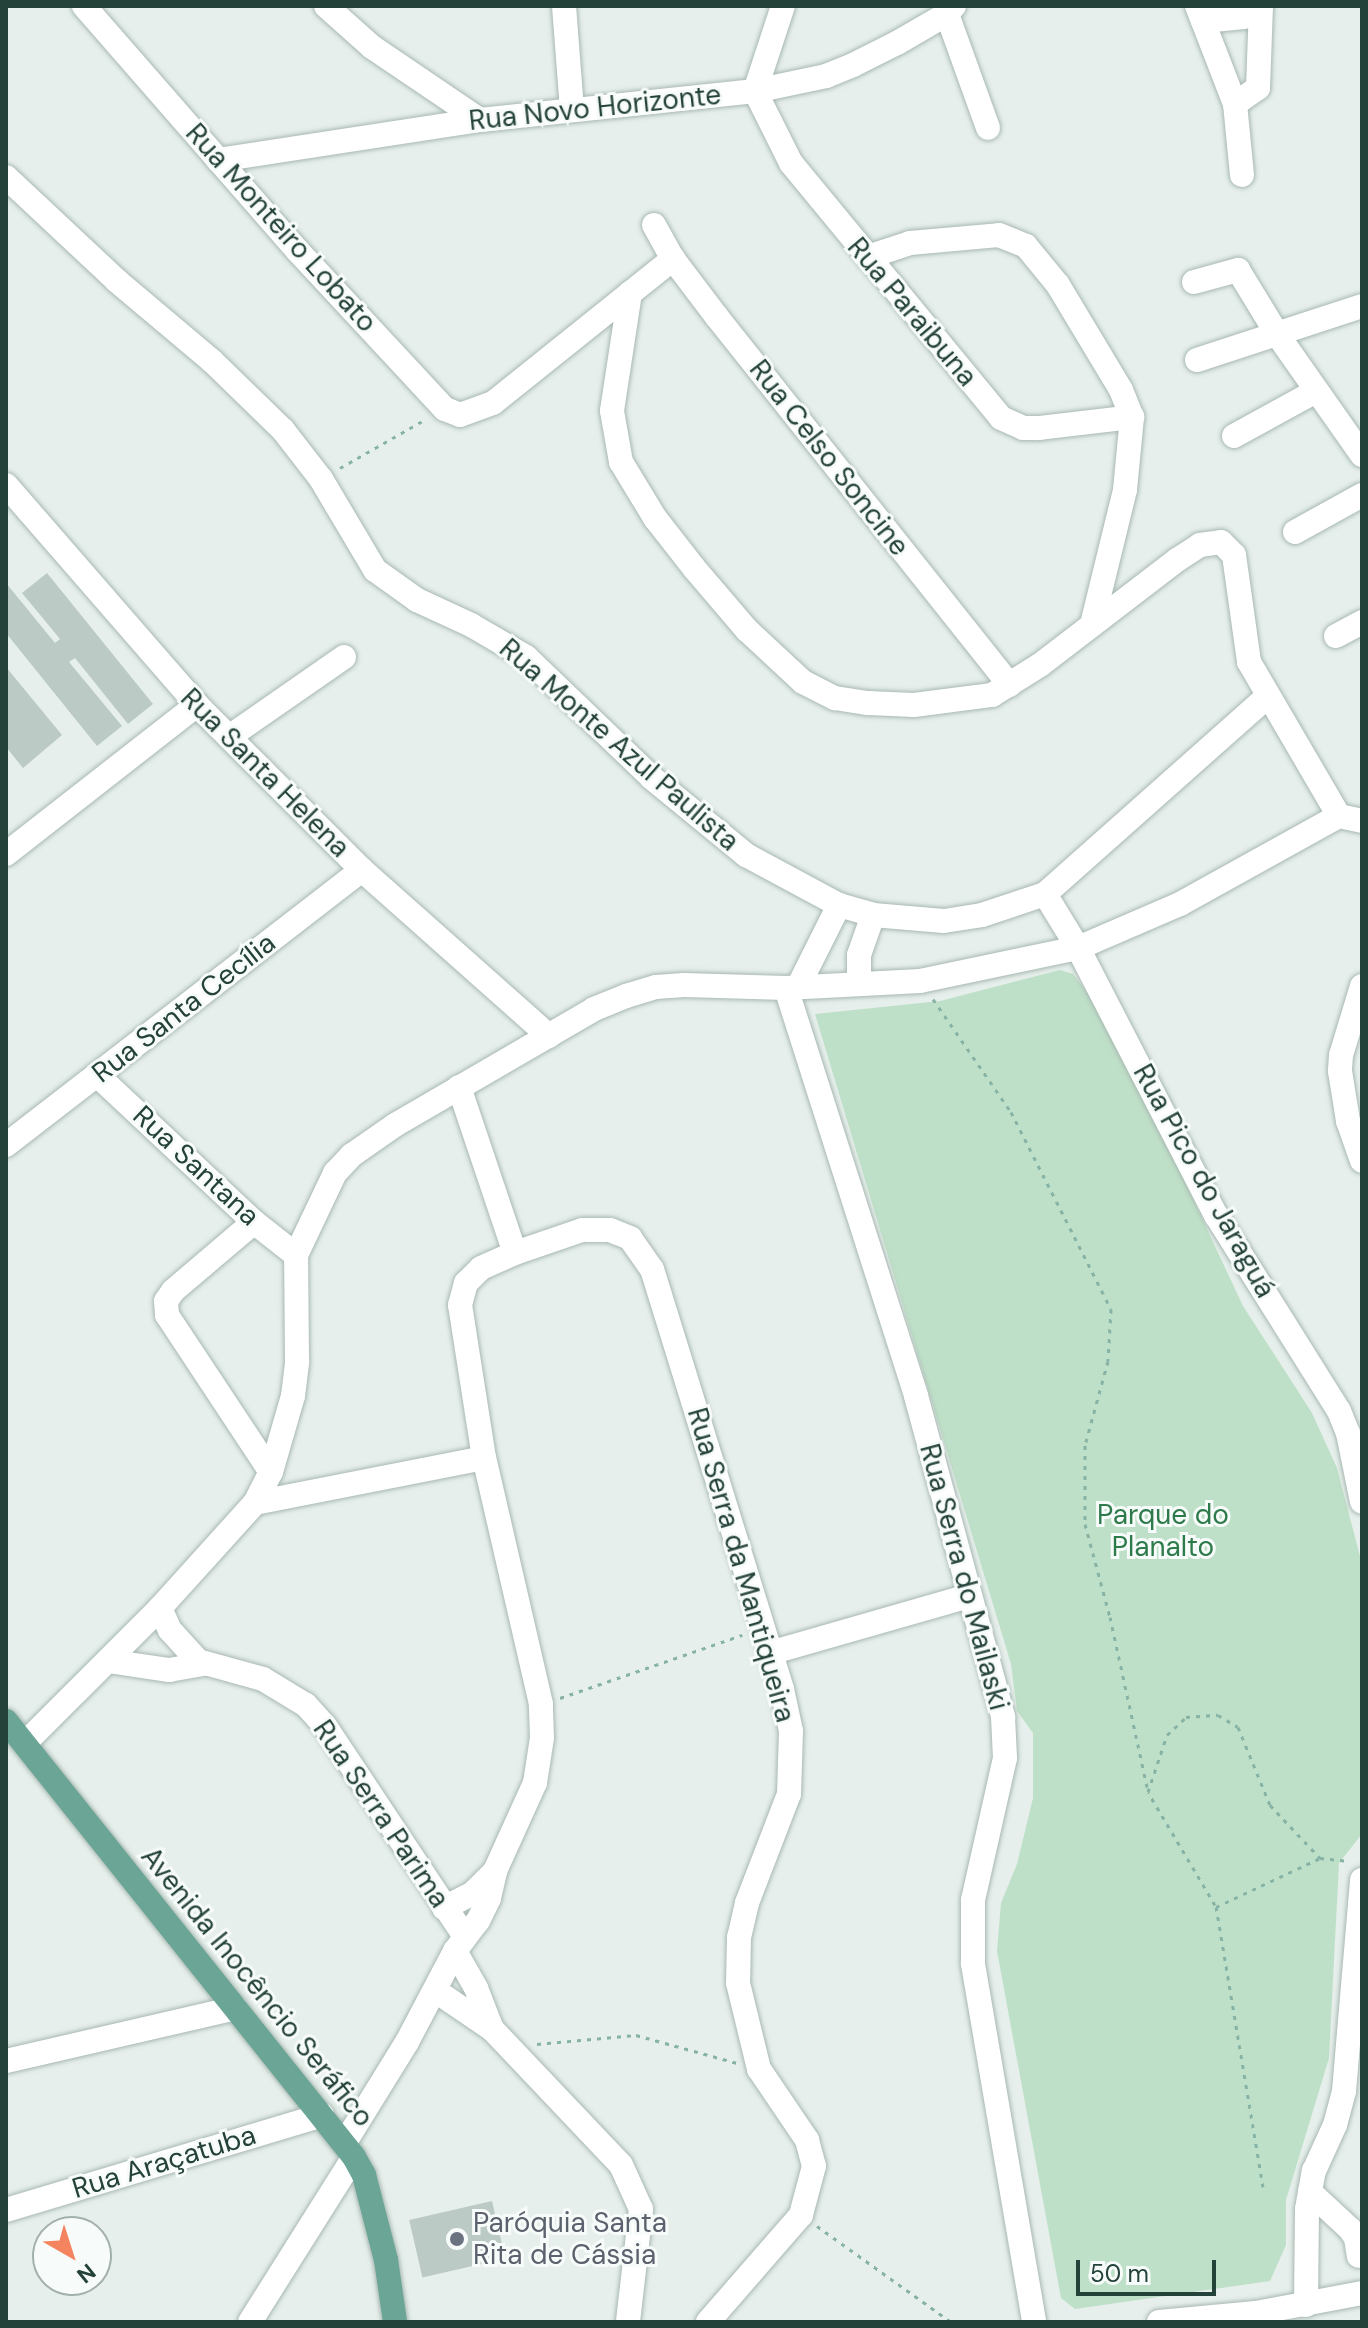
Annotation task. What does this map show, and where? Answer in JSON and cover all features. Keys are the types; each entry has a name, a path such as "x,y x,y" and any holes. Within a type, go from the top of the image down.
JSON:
{"main road":[{"name":"Avenida Inocêncio Seráfico","path":"6,1721 349,2150 364,2175 386,2260 395,2322"}],"street":[{"name":"Rua Monteiro Lobato","path":"84,6 218,160 445,409"},
{"path":"326,6 372,47 480,120"},
{"path":"564,6 572,109"},
{"path":"755,91 783,6"},
{"path":"1242,175 1235,104 1200,14 1244,17 1261,7"},
{"path":"1235,104 1258,88 1261,7"},
{"name":"Rua Novo Horizonte","path":"218,160 480,120 755,91 826,76 897,43 951,10"},
{"path":"951,10 988,128"},
{"name":"Rua Paraibuna","path":"755,91 791,163 992,408 1011,425 1039,428 1132,417"},
{"name":"Rua Monte Azul Paulista","path":"6,177 117,281 255,400 321,479 375,570 394,585 526,657 652,778 746,855 839,905 873,915 944,921 982,915 1045,894"},
{"name":"Rua Celso Soncine","path":"654,225 673,259 1010,685"},
{"path":"868,257 910,243 999,235 1026,246 1058,285 1121,390 1132,417 1125,490 1092,624"},
{"path":"445,409 460,415 476,413 493,403 673,259"},
{"path":"1194,282 1238,270 1277,334 1362,455"},
{"path":"25,1743 160,1608 255,1503 271,1472 293,1396 297,1361 296,1255 315,1208 335,1173 352,1155 395,1125 594,1009 656,987 792,987 920,981 1078,948 1180,904 1350,818 1267,697 1249,662 1234,555 1221,542 1200,545 1010,685 975,700 914,705 868,703 835,698 803,682 775,660 655,518 621,462 612,411 630,293"},
{"path":"1197,360 1362,306"},
{"path":"1234,436 1316,391"},
{"name":"Rua Santa Helena","path":"6,485 197,705 362,870 549,1036"},
{"path":"1295,532 1362,495"},
{"path":"1336,636 1362,622"},
{"path":"229,737 344,657"},
{"path":"1045,894 1267,697"},
{"path":"6,854 197,705"},
{"name":"Rua Santa Cecília","path":"6,1145 362,870"},
{"name":"Rua Pico do Jaraguá","path":"1045,894 1078,948 1216,1215 1339,1411 1348,1433 1362,1502"},
{"path":"792,987 839,905"},
{"path":"859,983 859,955 873,915"},
{"path":"1362,986 1341,1055 1340,1071 1348,1121 1362,1161"},
{"name":"Rua Serra do Mailaski","path":"792,987 916,1396 1003,1717 1005,1758 973,1900 973,1964 1034,2322"},
{"name":"Rua Santana","path":"97,1075 254,1222 296,1255"},
{"path":"250,2322 349,2150 460,1944 478,1921 489,1898 495,1871 535,1783 542,1738 541,1704 484,1458 460,1305 466,1283 481,1268 515,1253 459,1087"},
{"path":"254,1222 173,1291 166,1301 167,1315 271,1472"},
{"name":"Rua Serra da Mantiqueira","path":"515,1253 582,1230 610,1230 630,1238 652,1269 763,1628 791,1731 789,1794 755,1880 739,1937 738,1983 759,2069 807,2140 814,2166 801,2215 708,2322"},
{"path":"255,1503 484,1458"},
{"path":"770,1653 969,1596"},
{"path":"160,1608 181,1643 204,1664"},
{"name":"Rua Serra Parima","path":"108,1661 169,1670 204,1664 263,1679 306,1705 325,1726 444,1908 498,2038"},
{"path":"444,1908 472,1894 495,1871"},
{"path":"1279,2313 1310,2192 1344,2091 1362,1880"},
{"path":"436,1991 498,2038 621,2165 636,2191 640,2223 628,2322"},
{"path":"6,2061 235,2008"},
{"name":"Rua Araçatuba","path":"6,2210 322,2115"},
{"path":"1310,2192 1350,2229 1356,2238 1359,2256"},
{"path":"1159,2322 1279,2313 1362,2293"}],"path":[{"path":"321,479 445,409"},
{"path":"920,981 1011,1112 1111,1309 1108,1361 1085,1445 1085,1524 1110,1617 1148,1792 1216,1907 1263,2187"},
{"path":"541,1704 763,1628"},
{"path":"1148,1792 1167,1735 1177,1722 1186,1717 1227,1718 1238,1727 1270,1805 1320,1858"},
{"path":"1216,1907 1320,1858 1362,1862"},
{"path":"498,2038 636,2035 759,2069"},
{"path":"801,2215 951,2322"}],"green space":[{"name":"Parque do Planalto","path":"1060,970 1073,974 1089,995 1154,1116 1243,1306 1312,1413 1337,1468 1362,1564 1362,1834 1339,1863 1329,2058 1286,2200 1286,2245 1270,2281 1075,2309 1061,2298 997,1951 1001,1903 1017,1864 1033,1798 1033,1733 1017,1711 1011,1664 815,1014 940,1001"}],"building":[{"path":"47,573 153,704 128,724 75,658 69,662 122,726 97,746 6,633 6,583 55,643 60,639 22,593"},
{"path":"6,667 62,735 23,768 6,747"},
{"name":"Paróquia Santa Rita de Cássia","path":"492,2201 505,2258 422,2278 409,2220"}],"place":[{"name":"Paróquia Santa Rita de Cássia","path":"457,2239"}]}
